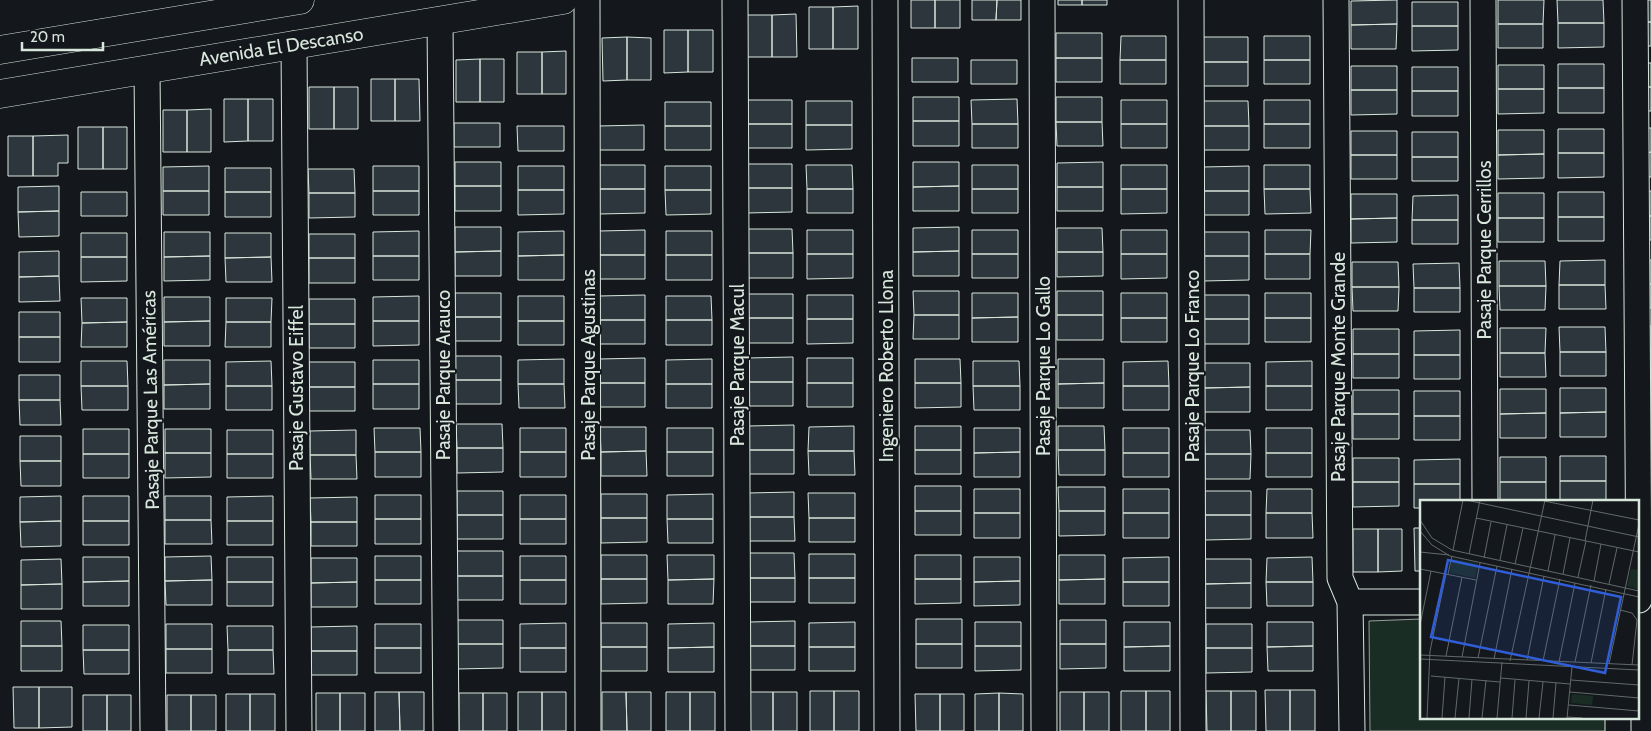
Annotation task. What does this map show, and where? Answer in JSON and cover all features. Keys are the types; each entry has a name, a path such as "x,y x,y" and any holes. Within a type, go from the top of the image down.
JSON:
{"street":[{"path":"0,50 300,0"},
{"name":"Avenida El Descanso","path":"0,94 563,0"},
{"name":"Pasaje Parque Agustinas","path":"587,0 588,731"},
{"name":"Pasaje Parque Macul","path":"735,0 738,731"},
{"name":"Ingeniero Roberto Llona","path":"885,0 887,731"},
{"name":"Pasaje Parque Lo Gallo","path":"1042,0 1044,731"},
{"name":"Pasaje Parque Lo Franco","path":"1191,0 1193,731"},
{"name":"Pasaje Parque Monte Grande","path":"1336,0 1340,578 1350,602 1352,731"},
{"name":"Pasaje Parque Cerrillos","path":"1483,0 1485,500"},
{"path":"1635,0 1643,600"},
{"name":"Pasaje Parque Arauco","path":"440,20 446,731"},
{"name":"Pasaje Gustavo Eiffel","path":"294,44 299,731"},
{"name":"Pasaje Parque Las Américas","path":"147,69 154,731"},
{"path":"1350,602 1420,602"},
{"path":"1618,718 1618,731"}],"green space":[{"path":"1420,619 1420,718 1609,718 1609,731 1370,731 1369,621"}],"building":[{"path":"911,0 935,0 935,28 911,28"},
{"path":"935,0 960,0 960,28 935,28"},
{"path":"972,0 997,0 996,20 972,20"},
{"path":"997,0 1021,0 1021,20 996,20"},
{"path":"1058,0 1082,0 1082,5 1058,5"},
{"path":"1082,0 1107,0 1107,5 1082,5"},
{"path":"1397,0 1397,24 1351,25 1351,1"},
{"path":"1498,0 1544,0 1543,24 1498,24"},
{"path":"1557,0 1603,0 1604,23 1558,23"},
{"path":"1646,0 1651,0 1651,22 1646,22"},
{"path":"1412,2 1458,2 1458,26 1412,26"},
{"path":"858,6 858,49 833,49 833,7"},
{"path":"809,7 833,7 833,49 809,49"},
{"path":"796,14 797,57 772,57 772,15"},
{"path":"747,15 772,15 772,57 747,57"},
{"path":"1646,22 1651,22 1651,46 1646,46"},
{"path":"1558,23 1604,23 1604,47 1558,48"},
{"path":"1397,24 1396,49 1351,49 1351,25"},
{"path":"1498,24 1543,24 1543,48 1498,48"},
{"path":"1412,26 1458,26 1458,50 1412,51"},
{"path":"664,30 688,30 688,72 664,73"},
{"path":"688,30 713,30 713,72 688,72"},
{"path":"1056,33 1102,33 1102,58 1056,58"},
{"path":"1121,36 1166,36 1166,60 1120,60"},
{"path":"1264,36 1310,36 1310,60 1264,60"},
{"path":"627,37 627,80 603,81 602,38"},
{"path":"627,37 651,38 651,80 627,80"},
{"path":"1202,37 1248,37 1248,62 1202,62"},
{"path":"566,51 566,94 542,94 542,52"},
{"path":"517,52 542,52 542,94 517,94"},
{"path":"912,58 958,58 958,82 912,82"},
{"path":"1056,58 1102,58 1102,82 1056,82"},
{"path":"480,59 480,102 456,102 456,60"},
{"path":"480,59 504,59 504,102 480,102"},
{"path":"971,60 1017,60 1017,84 971,84"},
{"path":"1120,60 1166,60 1166,84 1120,84"},
{"path":"1264,60 1310,60 1310,84 1264,84"},
{"path":"1202,62 1248,62 1248,86 1202,86"},
{"path":"1646,63 1651,63 1651,87 1646,87"},
{"path":"1558,64 1604,64 1604,88 1558,88"},
{"path":"1498,65 1544,65 1544,89 1498,89"},
{"path":"1351,66 1397,66 1397,90 1351,90"},
{"path":"1412,67 1458,67 1458,91 1412,91"},
{"path":"371,79 395,79 395,121 371,121"},
{"path":"395,79 419,79 420,121 395,121"},
{"path":"309,87 334,87 334,129 309,129"},
{"path":"334,87 358,87 358,129 334,129"},
{"path":"1646,87 1651,87 1651,111 1646,111"},
{"path":"1558,88 1604,88 1604,113 1558,113"},
{"path":"1498,89 1544,89 1544,113 1498,114"},
{"path":"1351,90 1397,90 1397,114 1351,115"},
{"path":"1412,91 1458,91 1458,116 1412,116"},
{"path":"913,97 959,97 959,121 913,121"},
{"path":"1056,97 1102,97 1102,122 1056,122"},
{"path":"224,99 248,99 248,141 224,142"},
{"path":"248,99 273,99 273,141 248,141"},
{"path":"1017,99 1018,124 972,124 971,100"},
{"path":"746,100 792,100 792,124 746,124"},
{"path":"1121,100 1167,100 1167,124 1121,124"},
{"path":"1264,100 1310,100 1310,124 1264,124"},
{"path":"806,101 852,101 852,125 806,125"},
{"path":"1202,101 1248,101 1249,126 1202,126"},
{"path":"665,102 711,102 711,126 665,126"},
{"path":"211,109 211,152 187,152 187,110"},
{"path":"163,110 187,110 187,152 163,152"},
{"path":"913,121 959,121 959,146 913,146"},
{"path":"1056,122 1102,122 1103,146 1057,146"},
{"path":"454,123 500,123 500,147 454,147"},
{"path":"746,124 792,124 792,148 746,148"},
{"path":"972,124 1018,124 1018,148 972,148"},
{"path":"1121,124 1167,124 1167,148 1121,148"},
{"path":"1264,124 1310,124 1310,148 1264,148"},
{"path":"644,125 644,150 598,150 598,126"},
{"path":"806,125 852,125 852,149 806,150"},
{"path":"517,126 564,126 564,151 518,151"},
{"path":"665,126 711,126 711,150 665,150"},
{"path":"1202,126 1249,126 1249,150 1203,150"},
{"path":"78,127 103,127 103,169 78,169"},
{"path":"103,127 127,127 127,169 103,169"},
{"path":"1646,128 1651,128 1651,152 1647,153"},
{"path":"1558,129 1604,129 1604,153 1558,153"},
{"path":"1498,130 1544,130 1544,154 1498,155"},
{"path":"1351,131 1397,131 1397,155 1351,155"},
{"path":"1412,132 1458,132 1458,157 1412,157"},
{"path":"68,135 68,163 58,163 58,176 33,176 33,136"},
{"path":"8,136 33,136 33,176 8,176"},
{"path":"1651,152 1651,177 1646,177 1647,153"},
{"path":"1558,153 1604,153 1604,177 1558,178"},
{"path":"1544,154 1544,178 1498,179 1498,155"},
{"path":"1351,155 1397,155 1397,179 1351,179"},
{"path":"1412,157 1458,157 1458,181 1412,181"},
{"path":"455,162 501,162 501,186 455,186"},
{"path":"913,162 959,162 959,186 913,187"},
{"path":"1103,162 1103,187 1057,187 1057,163"},
{"path":"747,164 792,164 792,188 746,188"},
{"path":"598,165 645,165 645,189 599,189"},
{"path":"806,165 852,165 853,189 807,189"},
{"path":"972,165 1018,165 1018,189 972,189"},
{"path":"1121,165 1167,165 1167,189 1121,189"},
{"path":"1264,165 1310,165 1310,189 1264,189"},
{"path":"209,166 209,191 163,191 163,167"},
{"path":"373,166 419,166 419,191 373,191"},
{"path":"518,166 564,166 564,190 518,190"},
{"path":"665,166 711,166 711,190 665,190"},
{"path":"1249,166 1249,191 1203,191 1203,167"},
{"path":"225,168 271,168 271,192 225,192"},
{"path":"308,169 354,169 355,193 309,193"},
{"path":"59,186 59,211 18,212 18,187"},
{"path":"455,186 501,186 501,211 455,211"},
{"path":"959,186 959,211 913,211 913,187"},
{"path":"1057,187 1103,187 1103,211 1057,211"},
{"path":"746,188 792,188 792,212 746,213"},
{"path":"599,189 645,189 645,213 599,214"},
{"path":"807,189 853,189 853,213 807,213"},
{"path":"972,189 1018,189 1018,213 972,213"},
{"path":"1121,189 1167,189 1167,213 1121,214"},
{"path":"1264,189 1310,189 1311,213 1265,214"},
{"path":"518,190 564,190 564,214 518,215"},
{"path":"665,190 711,190 711,214 666,215"},
{"path":"163,191 209,191 209,215 163,215"},
{"path":"373,191 419,191 419,215 373,215"},
{"path":"1203,191 1249,191 1249,215 1203,215"},
{"path":"1646,191 1651,191 1651,216 1646,216"},
{"path":"81,192 127,192 127,216 81,216"},
{"path":"225,192 271,192 271,217 225,217"},
{"path":"1558,192 1604,192 1604,217 1558,217"},
{"path":"309,193 355,193 355,217 309,218"},
{"path":"1498,193 1544,193 1544,218 1498,218"},
{"path":"1351,194 1397,194 1397,218 1351,219"},
{"path":"1458,195 1458,220 1412,220 1413,196"},
{"path":"59,211 59,236 19,237 18,212"},
{"path":"1646,216 1651,216 1651,240 1647,240"},
{"path":"1558,217 1604,217 1604,241 1558,241"},
{"path":"1397,218 1397,242 1351,243 1351,219"},
{"path":"1498,218 1544,218 1544,242 1498,242"},
{"path":"1412,220 1458,220 1458,244 1412,244"},
{"path":"455,227 501,227 501,251 455,252"},
{"path":"959,227 959,251 913,252 913,228"},
{"path":"1057,228 1102,228 1103,252 1057,252"},
{"path":"747,229 792,229 793,253 747,253"},
{"path":"645,230 645,255 599,255 599,231"},
{"path":"807,230 853,230 853,254 807,254"},
{"path":"972,230 1018,230 1018,254 972,254"},
{"path":"1121,230 1167,230 1167,254 1121,254"},
{"path":"1265,230 1311,230 1310,254 1265,254"},
{"path":"419,231 419,256 373,256 373,232"},
{"path":"564,231 564,255 518,256 518,232"},
{"path":"666,231 712,231 712,255 666,255"},
{"path":"164,232 210,232 210,256 164,257"},
{"path":"1203,232 1249,232 1249,256 1203,256"},
{"path":"81,233 127,233 127,257 81,257"},
{"path":"225,233 271,233 271,257 225,258"},
{"path":"309,234 355,234 355,258 309,258"},
{"path":"59,251 59,276 19,277 19,252"},
{"path":"501,251 501,276 455,276 455,252"},
{"path":"959,251 959,276 913,276 913,252"},
{"path":"1057,252 1103,252 1103,276 1057,277"},
{"path":"747,253 793,253 793,278 747,278"},
{"path":"807,254 853,254 853,278 807,279"},
{"path":"972,254 1018,254 1018,278 972,278"},
{"path":"1121,254 1167,254 1167,278 1121,279"},
{"path":"1265,254 1310,254 1310,279 1265,279"},
{"path":"564,255 564,280 518,280 518,256"},
{"path":"599,255 645,255 645,279 599,279"},
{"path":"666,255 712,255 712,280 666,280"},
{"path":"210,256 210,280 164,281 164,257"},
{"path":"373,256 419,256 419,280 373,280"},
{"path":"1203,256 1249,256 1249,280 1203,281"},
{"path":"81,257 127,257 127,281 81,282"},
{"path":"271,257 272,282 226,282 225,258"},
{"path":"309,258 355,258 355,283 309,283"},
{"path":"1605,260 1605,285 1559,285 1560,261"},
{"path":"1648,260 1651,260 1651,284 1648,284"},
{"path":"1499,261 1545,261 1546,286 1499,286"},
{"path":"1352,262 1398,262 1399,287 1352,287"},
{"path":"1459,263 1460,288 1414,288 1413,264"},
{"path":"59,276 60,301 19,302 19,277"},
{"path":"1648,284 1651,284 1651,308 1648,308"},
{"path":"1559,285 1605,285 1606,309 1559,309"},
{"path":"1499,286 1546,286 1545,310 1500,310"},
{"path":"1352,287 1399,287 1398,311 1353,311"},
{"path":"1414,288 1460,288 1460,312 1414,312"},
{"path":"913,291 959,291 959,315 914,315"},
{"path":"1057,291 1103,291 1103,315 1057,315"},
{"path":"455,293 501,293 501,317 455,317"},
{"path":"972,293 1018,293 1018,317 972,318"},
{"path":"1121,293 1167,293 1167,318 1121,318"},
{"path":"1265,293 1311,293 1311,318 1265,318"},
{"path":"747,294 793,294 793,318 747,318"},
{"path":"645,295 645,320 599,320 599,296"},
{"path":"807,295 853,295 853,319 807,319"},
{"path":"1203,295 1249,295 1249,319 1203,319"},
{"path":"419,296 419,321 373,321 373,297"},
{"path":"518,296 564,296 564,321 518,321"},
{"path":"666,296 711,296 712,320 666,320"},
{"path":"164,297 210,297 210,321 164,322"},
{"path":"81,298 127,298 127,322 82,323"},
{"path":"226,298 272,298 271,322 226,322"},
{"path":"309,299 355,299 355,324 309,324"},
{"path":"19,312 60,312 60,337 19,337"},
{"path":"914,315 959,315 959,339 913,339"},
{"path":"1057,315 1103,315 1103,340 1057,340"},
{"path":"455,317 501,317 501,341 455,341"},
{"path":"1018,317 1018,342 972,342 972,318"},
{"path":"747,318 793,318 793,343 747,343"},
{"path":"1121,318 1167,318 1167,342 1121,342"},
{"path":"1265,318 1311,318 1311,342 1265,342"},
{"path":"807,319 853,319 853,343 807,344"},
{"path":"1203,319 1249,319 1249,344 1203,344"},
{"path":"599,320 645,320 645,344 599,344"},
{"path":"666,320 712,320 712,345 666,345"},
{"path":"210,321 210,346 164,346 164,322"},
{"path":"373,321 419,321 419,345 373,346"},
{"path":"518,321 564,321 564,345 518,345"},
{"path":"127,322 127,347 81,347 82,323"},
{"path":"226,322 271,322 271,347 225,347"},
{"path":"309,324 355,324 355,348 309,348"},
{"path":"1648,326 1651,326 1651,351 1648,351"},
{"path":"1559,327 1605,327 1606,352 1560,352"},
{"path":"1500,328 1546,328 1545,353 1500,353"},
{"path":"1353,329 1399,329 1399,354 1353,354"},
{"path":"1460,330 1460,355 1414,355 1414,331"},
{"path":"19,337 60,337 60,362 19,362"},
{"path":"1648,351 1651,351 1651,375 1648,375"},
{"path":"1560,352 1606,352 1606,376 1560,376"},
{"path":"1500,353 1545,353 1546,377 1500,377"},
{"path":"1353,354 1399,354 1399,378 1353,378"},
{"path":"1414,355 1460,355 1460,379 1414,379"},
{"path":"455,356 501,356 501,380 455,380"},
{"path":"793,357 793,382 747,382 747,358"},
{"path":"645,358 645,383 599,383 599,359"},
{"path":"807,358 853,358 853,383 807,383"},
{"path":"564,359 564,384 518,384 518,360"},
{"path":"712,359 712,384 666,384 666,360"},
{"path":"915,359 960,359 961,383 915,383"},
{"path":"1058,359 1104,359 1104,383 1058,384"},
{"path":"164,360 210,360 210,384 164,385"},
{"path":"373,360 419,360 419,384 373,384"},
{"path":"81,361 127,361 128,386 81,386"},
{"path":"271,361 272,386 226,386 226,362"},
{"path":"973,361 1019,361 1020,386 973,386"},
{"path":"1168,361 1169,386 1123,386 1123,362"},
{"path":"1312,361 1312,386 1266,386 1266,362"},
{"path":"309,362 355,362 355,387 309,387"},
{"path":"1204,363 1250,363 1250,387 1204,388"},
{"path":"19,375 60,375 60,400 19,400"},
{"path":"455,380 501,380 501,404 455,404"},
{"path":"747,382 793,382 793,406 747,406"},
{"path":"599,383 645,383 645,407 599,407"},
{"path":"807,383 853,383 853,407 807,407"},
{"path":"915,383 961,383 961,407 915,408"},
{"path":"1104,383 1104,408 1058,408 1058,384"},
{"path":"210,384 210,409 164,409 164,385"},
{"path":"373,384 419,384 419,409 373,409"},
{"path":"518,384 564,384 565,408 519,408"},
{"path":"666,384 712,384 712,408 666,408"},
{"path":"81,386 128,386 128,410 82,410"},
{"path":"226,386 272,386 272,410 226,410"},
{"path":"973,386 1020,386 1020,410 974,410"},
{"path":"1123,386 1169,386 1169,410 1123,410"},
{"path":"1266,386 1312,386 1312,410 1266,410"},
{"path":"309,387 355,387 355,411 309,411"},
{"path":"1250,387 1250,412 1204,412 1204,388"},
{"path":"1560,388 1606,388 1606,412 1560,413"},
{"path":"1500,389 1546,389 1546,413 1500,414"},
{"path":"1353,390 1399,390 1399,414 1353,414"},
{"path":"1414,391 1460,391 1460,416 1414,416"},
{"path":"19,400 60,400 61,425 20,425"},
{"path":"1606,412 1606,437 1560,437 1560,413"},
{"path":"1546,413 1546,438 1500,438 1500,414"},
{"path":"1353,414 1399,414 1399,439 1353,439"},
{"path":"1414,416 1460,416 1460,440 1414,440"},
{"path":"456,424 502,424 503,448 457,448"},
{"path":"794,425 794,450 748,450 748,426"},
{"path":"854,426 854,451 808,451 809,427"},
{"path":"915,426 961,426 961,450 915,450"},
{"path":"1058,426 1104,426 1105,450 1058,450"},
{"path":"600,427 646,427 646,451 601,452"},
{"path":"374,428 420,428 421,452 375,452"},
{"path":"520,428 566,428 566,452 520,452"},
{"path":"667,428 713,428 713,452 667,452"},
{"path":"974,428 1020,428 1020,452 974,453"},
{"path":"1123,428 1169,428 1169,453 1123,453"},
{"path":"1266,428 1312,428 1312,453 1266,453"},
{"path":"83,429 129,429 129,454 83,454"},
{"path":"165,429 211,429 211,453 165,453"},
{"path":"227,430 273,430 273,454 227,454"},
{"path":"356,430 356,455 310,455 310,431"},
{"path":"1204,430 1250,430 1251,454 1205,454"},
{"path":"20,436 61,436 61,461 20,461"},
{"path":"457,448 503,448 503,472 457,473"},
{"path":"748,450 794,450 794,474 748,474"},
{"path":"915,450 961,450 961,474 915,474"},
{"path":"1058,450 1105,450 1105,475 1059,475"},
{"path":"646,451 647,476 601,476 601,452"},
{"path":"808,451 854,451 855,475 809,475"},
{"path":"375,452 421,452 421,477 375,477"},
{"path":"520,452 566,452 566,477 520,477"},
{"path":"667,452 713,452 713,476 667,476"},
{"path":"1020,452 1020,477 974,477 974,453"},
{"path":"165,453 211,453 211,477 165,478"},
{"path":"1123,453 1169,453 1169,477 1123,477"},
{"path":"1266,453 1312,453 1312,477 1266,477"},
{"path":"83,454 129,454 129,478 83,478"},
{"path":"227,454 273,454 273,478 227,478"},
{"path":"1205,454 1251,454 1250,479 1205,479"},
{"path":"310,455 356,455 357,479 311,479"},
{"path":"1560,456 1606,456 1606,481 1560,481"},
{"path":"1500,457 1546,457 1546,482 1500,482"},
{"path":"1353,458 1399,458 1399,482 1353,482"},
{"path":"1460,459 1460,484 1414,484 1414,460"},
{"path":"20,461 61,461 61,486 21,486"},
{"path":"1560,481 1606,481 1606,500 1560,500"},
{"path":"1353,482 1399,482 1399,506 1353,507"},
{"path":"1500,482 1546,482 1546,500 1500,500"},
{"path":"1414,484 1460,484 1460,500 1420,500 1420,508 1414,508"},
{"path":"915,486 961,486 961,511 915,511"},
{"path":"1058,487 1105,487 1105,511 1059,511"},
{"path":"974,489 1020,489 1020,513 974,513"},
{"path":"1123,489 1169,489 1169,513 1123,513"},
{"path":"1267,489 1312,489 1312,513 1266,513"},
{"path":"457,491 503,491 503,515 457,515"},
{"path":"1205,491 1251,491 1251,515 1205,515"},
{"path":"794,492 794,517 748,517 748,493"},
{"path":"808,493 855,493 855,518 809,518"},
{"path":"601,494 647,494 647,518 601,518"},
{"path":"713,494 713,519 667,519 667,495"},
{"path":"375,495 421,495 421,519 375,519"},
{"path":"520,495 566,495 566,519 520,519"},
{"path":"61,496 61,521 20,522 20,497"},
{"path":"83,496 129,496 129,521 83,521"},
{"path":"165,496 211,496 211,520 165,520"},
{"path":"273,496 273,521 227,521 227,497"},
{"path":"357,497 357,522 311,522 310,498"},
{"path":"915,511 961,511 961,535 915,535"},
{"path":"1059,511 1105,511 1105,535 1059,536"},
{"path":"974,513 1020,513 1020,538 974,538"},
{"path":"1123,513 1169,513 1169,538 1123,538"},
{"path":"1266,513 1312,513 1313,538 1266,538"},
{"path":"457,515 503,515 503,539 457,539"},
{"path":"1205,515 1251,515 1251,539 1205,540"},
{"path":"748,517 794,517 795,541 749,541"},
{"path":"601,518 647,518 647,542 601,543"},
{"path":"809,518 855,518 855,542 809,542"},
{"path":"375,519 421,519 421,544 375,544"},
{"path":"520,519 566,519 566,544 520,544"},
{"path":"667,519 713,519 713,543 668,543"},
{"path":"165,520 211,520 212,544 165,544"},
{"path":"61,521 61,546 21,547 20,522"},
{"path":"83,521 129,521 129,545 83,545"},
{"path":"227,521 273,521 273,545 227,545"},
{"path":"311,522 357,522 357,546 311,546"},
{"path":"1414,528 1420,528 1420,571 1415,571"},
{"path":"1353,529 1378,529 1378,572 1353,572"},
{"path":"1378,529 1402,529 1402,571 1378,572"},
{"path":"457,551 503,551 503,576 457,576"},
{"path":"749,553 794,553 795,578 749,578"},
{"path":"809,554 855,554 855,578 809,578"},
{"path":"601,555 647,555 647,579 601,579"},
{"path":"667,555 714,555 714,579 668,580"},
{"path":"915,555 961,555 961,579 915,579"},
{"path":"1059,555 1105,555 1105,579 1059,580"},
{"path":"211,556 212,580 165,581 165,557"},
{"path":"375,556 421,556 421,580 375,580"},
{"path":"520,556 566,556 566,580 520,580"},
{"path":"83,557 129,557 129,581 83,582"},
{"path":"227,557 273,557 273,582 227,582"},
{"path":"974,557 1020,557 1020,581 974,582"},
{"path":"1169,557 1169,582 1123,582 1123,558"},
{"path":"1312,557 1313,582 1266,582 1267,558"},
{"path":"311,558 357,558 357,582 311,583"},
{"path":"61,559 62,584 21,585 21,560"},
{"path":"1205,559 1251,559 1251,583 1205,584"},
{"path":"457,576 503,576 503,600 457,600"},
{"path":"749,578 795,578 795,602 749,602"},
{"path":"809,578 855,578 855,603 809,603"},
{"path":"601,579 647,579 647,603 601,604"},
{"path":"714,579 713,604 668,604 668,580"},
{"path":"915,579 961,579 961,603 915,604"},
{"path":"1105,579 1105,604 1059,604 1059,580"},
{"path":"212,580 212,605 166,605 165,581"},
{"path":"375,580 421,580 421,604 375,604"},
{"path":"520,580 566,580 566,604 520,604"},
{"path":"129,581 129,606 83,606 83,582"},
{"path":"1020,581 1020,605 974,606 974,582"},
{"path":"227,582 273,582 273,606 227,606"},
{"path":"357,582 357,607 311,607 311,583"},
{"path":"1123,582 1169,582 1169,606 1123,606"},
{"path":"1266,582 1313,582 1313,606 1267,606"},
{"path":"1251,583 1251,608 1205,608 1205,584"},
{"path":"62,584 62,609 21,609 21,585"},
{"path":"916,619 962,619 962,644 916,644"},
{"path":"457,620 503,620 503,644 457,644"},
{"path":"1060,620 1106,620 1106,644 1060,644"},
{"path":"21,621 61,621 62,646 21,646"},
{"path":"795,621 795,646 749,646 749,622"},
{"path":"855,622 855,647 809,647 809,623"},
{"path":"975,622 1021,622 1021,646 975,646"},
{"path":"1124,622 1170,622 1170,646 1124,647"},
{"path":"1267,622 1313,622 1313,646 1267,647"},
{"path":"566,623 566,648 520,648 520,624"},
{"path":"601,623 647,623 647,647 601,647"},
{"path":"714,623 714,647 668,648 668,624"},
{"path":"166,624 212,624 212,649 166,649"},
{"path":"375,624 421,624 421,648 375,648"},
{"path":"1206,624 1252,624 1252,648 1206,648"},
{"path":"83,625 129,625 129,650 83,650"},
{"path":"227,626 273,626 273,650 228,650"},
{"path":"357,626 357,651 311,651 311,627"},
{"path":"457,644 503,644 503,668 457,669"},
{"path":"916,644 962,644 962,668 916,668"},
{"path":"1060,644 1106,644 1106,668 1060,669"},
{"path":"21,646 62,646 62,671 21,671"},
{"path":"749,646 795,646 795,670 749,670"},
{"path":"975,646 1021,646 1021,670 975,671"},
{"path":"1170,646 1170,671 1124,671 1124,647"},
{"path":"1313,646 1313,671 1268,671 1267,647"},
{"path":"601,647 647,647 647,671 601,671"},
{"path":"714,647 714,672 668,672 668,648"},
{"path":"809,647 855,647 855,671 809,671"},
{"path":"375,648 421,648 421,673 375,673"},
{"path":"520,648 566,648 566,672 520,672"},
{"path":"1206,648 1252,648 1252,672 1206,673"},
{"path":"166,649 212,649 212,673 166,673"},
{"path":"83,650 129,650 129,674 84,674"},
{"path":"228,650 273,650 274,674 228,674"},
{"path":"311,651 357,651 357,675 311,675"},
{"path":"13,687 39,687 39,728 14,728"},
{"path":"39,687 72,687 72,727 39,728"},
{"path":"1265,690 1290,690 1290,731 1266,731"},
{"path":"1290,690 1315,690 1315,731 1290,731"},
{"path":"810,691 834,691 834,731 810,731"},
{"path":"834,691 859,691 859,731 834,731"},
{"path":"1121,691 1146,691 1146,731 1121,731"},
{"path":"1146,691 1170,691 1170,731 1146,731"},
{"path":"1206,691 1231,691 1231,731 1207,731"},
{"path":"1231,691 1256,691 1256,731 1231,731"},
{"path":"375,692 399,692 400,731 375,731"},
{"path":"399,692 424,692 424,731 400,731"},
{"path":"518,692 542,692 542,731 518,731"},
{"path":"542,692 566,692 566,731 542,731"},
{"path":"602,692 626,692 627,731 602,731"},
{"path":"626,692 651,692 651,731 627,731"},
{"path":"666,692 690,692 690,731 666,731"},
{"path":"690,692 715,692 715,731 690,731"},
{"path":"748,692 773,692 773,731 749,731"},
{"path":"773,692 797,692 797,731 773,731"},
{"path":"1060,692 1084,692 1084,731 1060,731"},
{"path":"1084,692 1109,692 1109,731 1084,731"},
{"path":"316,693 340,693 340,731 316,731"},
{"path":"340,693 365,693 365,731 340,731"},
{"path":"459,693 483,693 483,731 459,731"},
{"path":"483,693 507,693 507,731 483,731"},
{"path":"999,693 1023,694 1023,731 999,731"},
{"path":"999,693 999,731 975,731 975,694"},
{"path":"226,694 250,694 250,731 226,731"},
{"path":"250,694 275,694 275,731 250,731"},
{"path":"915,694 940,694 940,731 916,731"},
{"path":"940,694 964,694 964,731 940,731"},
{"path":"83,695 107,695 107,731 83,731"},
{"path":"107,695 131,695 131,731 107,731"},
{"path":"167,695 191,695 191,731 167,731"},
{"path":"191,695 216,695 216,731 191,731"}]}
